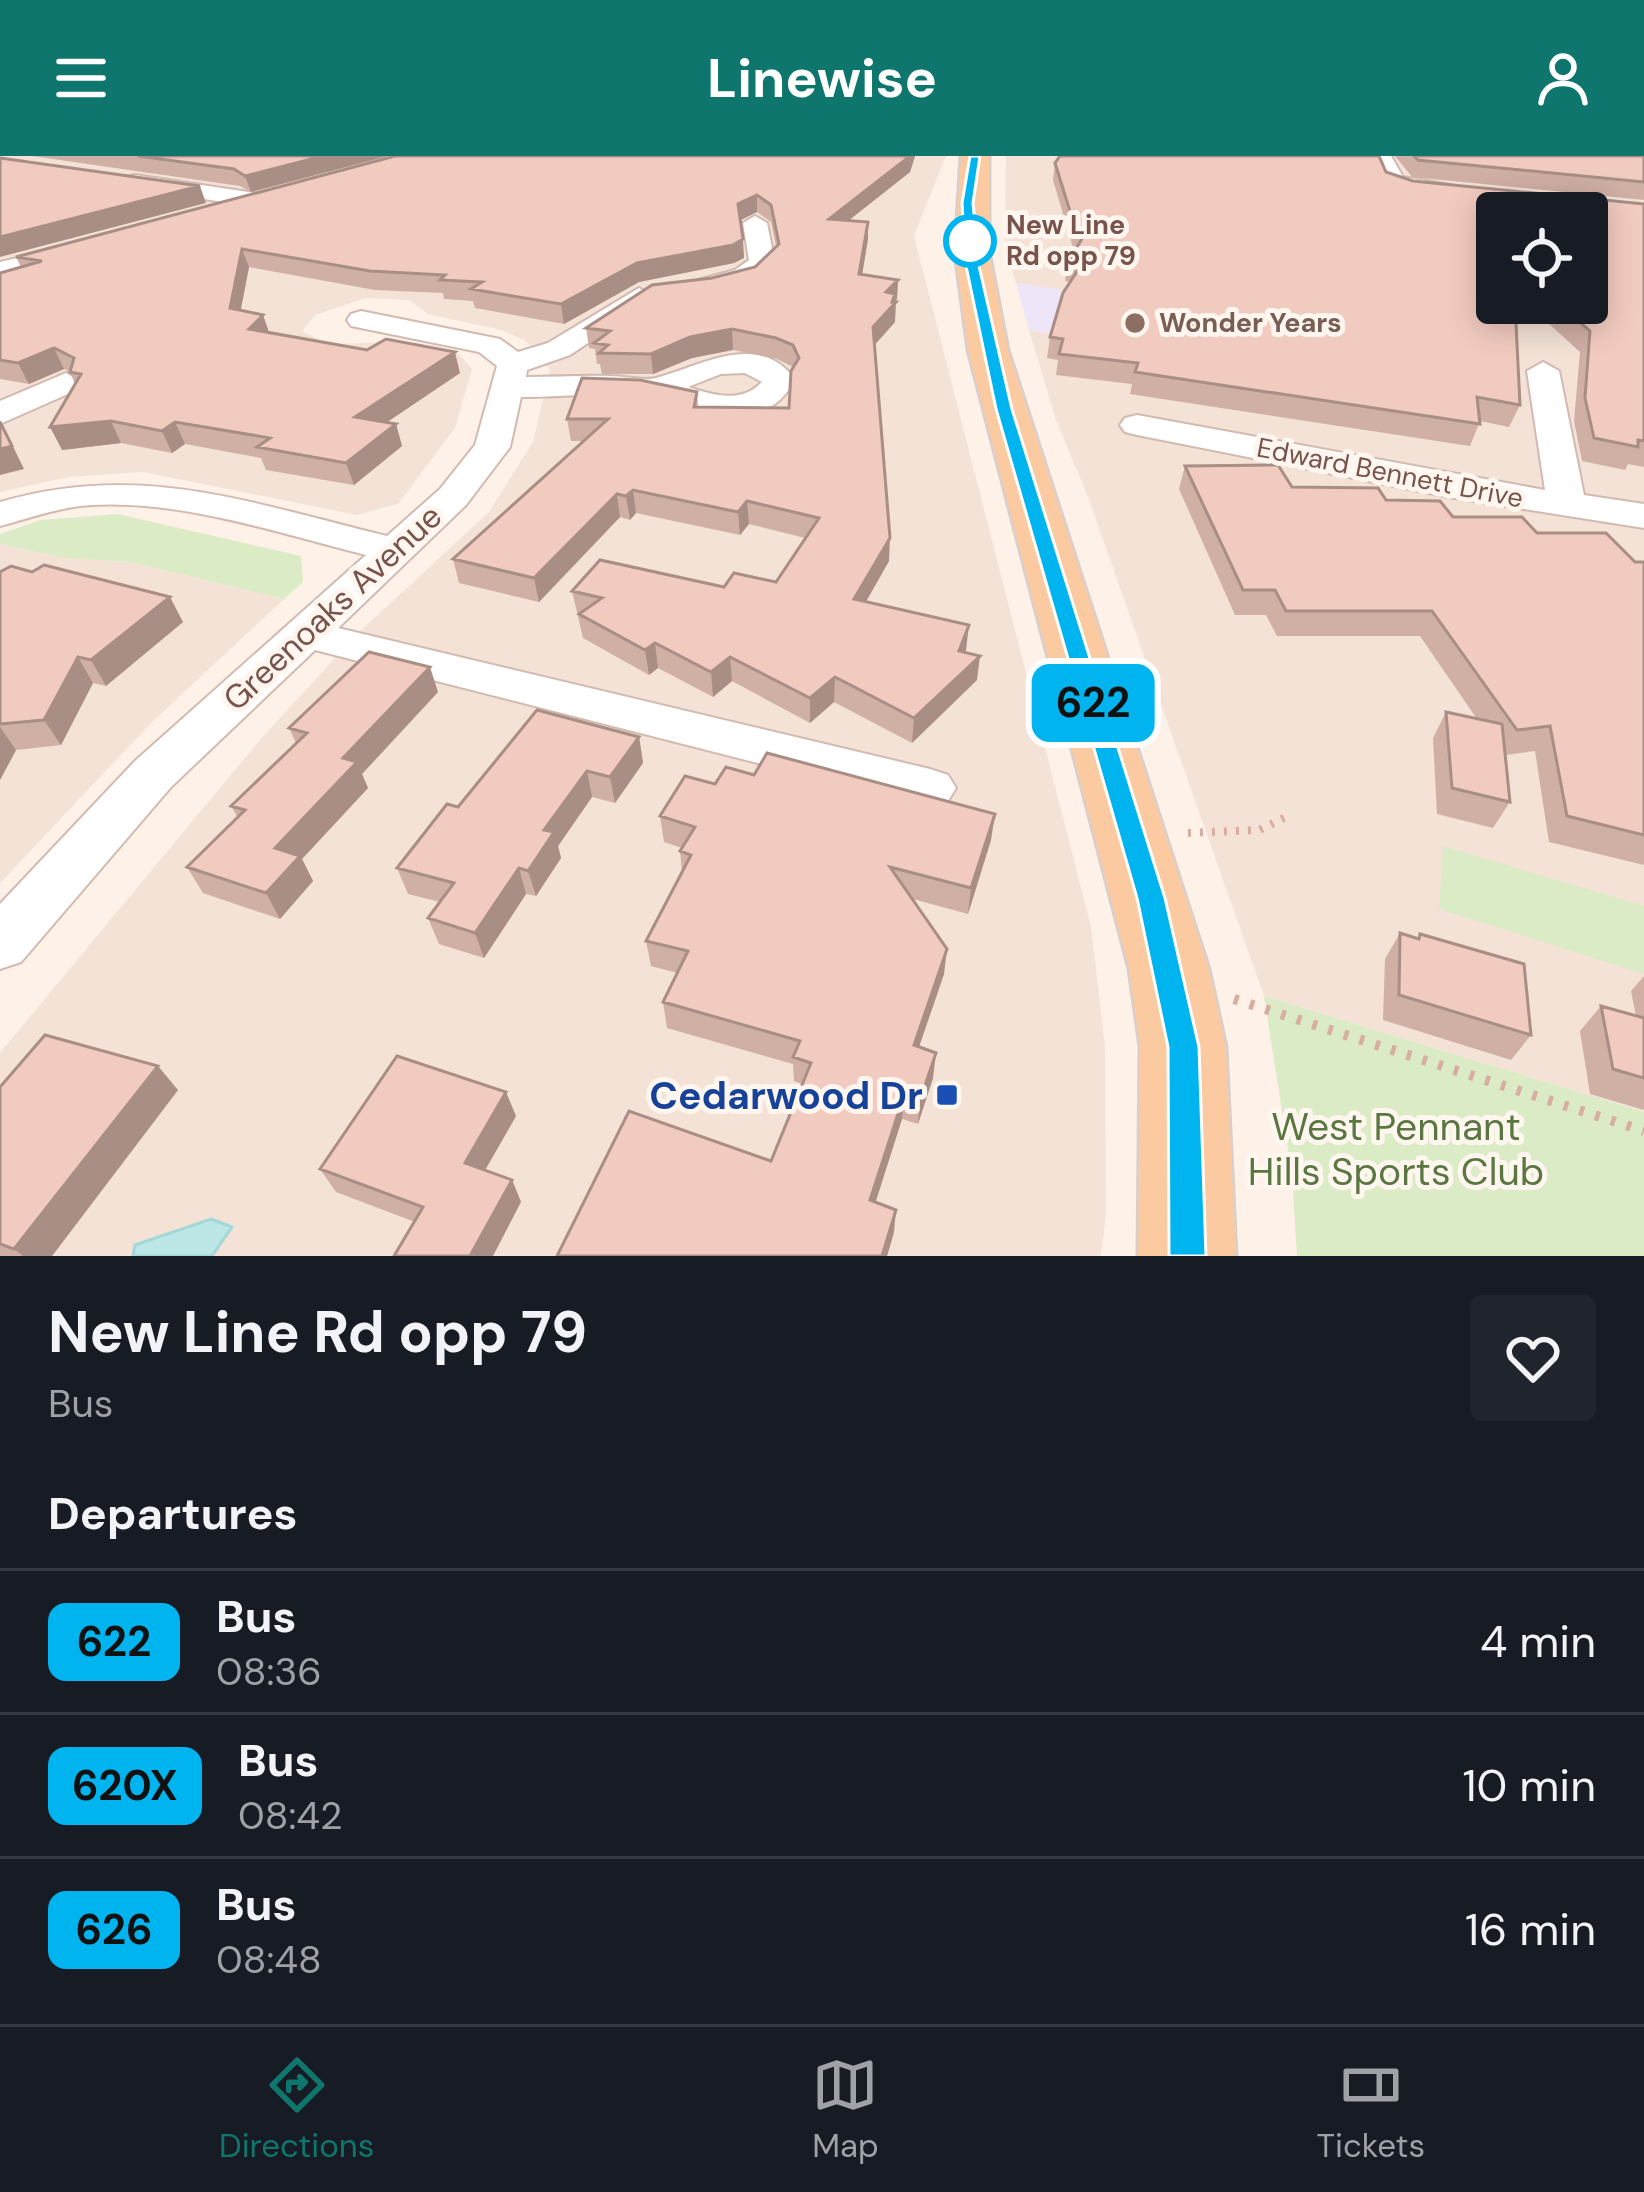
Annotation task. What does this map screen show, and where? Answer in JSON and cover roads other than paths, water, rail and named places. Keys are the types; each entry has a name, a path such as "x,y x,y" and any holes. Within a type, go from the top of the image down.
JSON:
{"main road":[{"path":"975,156 967,203 972,266 1004,409 1151,898 1184,1047 1187,1256"}],"street":[{"path":"1378,156 1388,164 1393,182 1456,192"},
{"path":"117,179 266,197 193,218"},
{"path":"512,375 645,292 713,285 744,276 762,263 755,224"},
{"path":"0,270 110,243"},
{"path":"361,320 489,345 512,375 659,389"},
{"path":"1543,371 1567,507"},
{"name":"Greenoaks Avenue","path":"0,944 153,774 452,497 492,447 512,375"},
{"path":"0,414 66,382"},
{"name":"Edward Bennett Drive","path":"1137,424 1567,507 1644,516"},
{"path":"0,514 57,497 125,493 392,549"},
{"path":"302,633 929,788"}],"water":[{"path":"211,1219 232,1227 212,1256 133,1256 135,1245"}],"place":[{"name":"New Line Rd opp 79","path":"970,241"},
{"name":"Wonder Years","path":"1135,323"},
{"name":"Cedarwood Dr","path":"947,1095"}],"park label":[{"name":"West Pennant Hills Sports Club","path":"1396,1148"}]}
